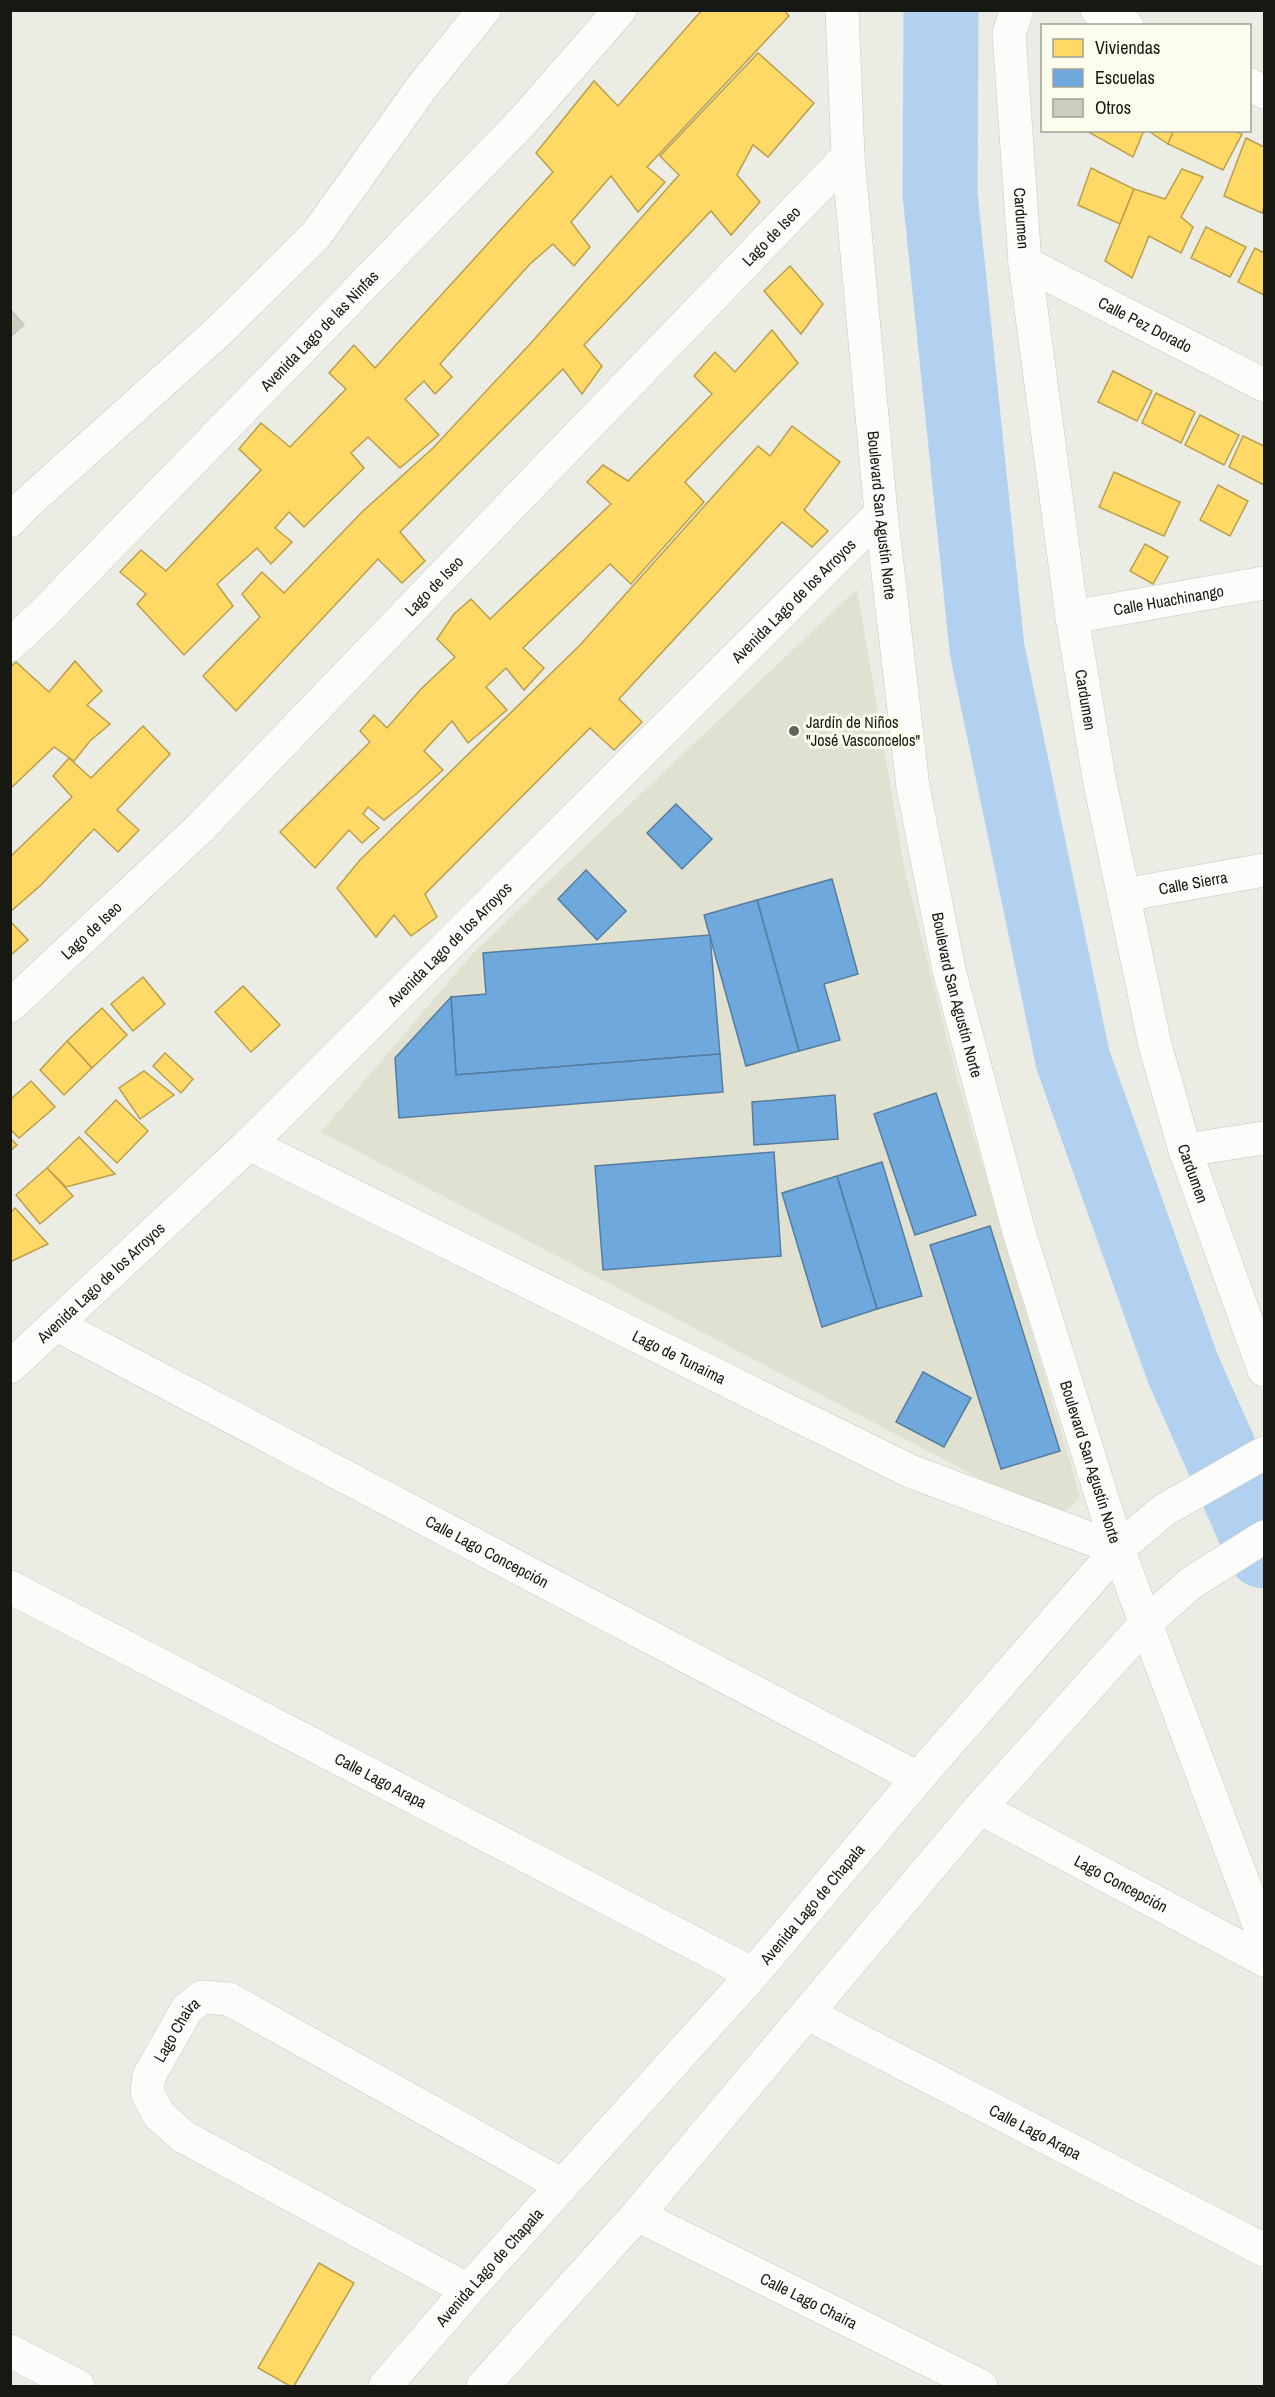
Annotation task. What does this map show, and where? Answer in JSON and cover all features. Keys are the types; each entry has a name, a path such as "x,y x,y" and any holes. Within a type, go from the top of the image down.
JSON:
{"street":[{"path":"10,521 220,330 316,235 422,87 484,10"},
{"name":"Avenida Lago de las Ninfas","path":"10,645 53,604 523,121 620,10"},
{"name":"Boulevard San Agustín Norte","path":"842,10 848,156 881,513 913,787 948,970 1019,1232 1118,1549 1264,1938"},
{"name":"Cardumen","path":"1017,10 1009,33 1025,263 1072,617 1099,778 1155,1045 1185,1150 1264,1370"},
{"path":"1096,10 1123,24"},
{"name":"Lago de Iseo","path":"10,1006 200,829 848,156"},
{"name":"Calle Pez Dorado","path":"1025,263 1264,385"},
{"name":"Avenida Lago de los Arroyos","path":"10,1367 249,1144 881,513"},
{"name":"Calle Huachinango","path":"1072,617 1264,583"},
{"name":"Calle Sierra","path":"1124,895 1264,870"},
{"path":"1185,1150 1264,1138"},
{"name":"Lago de Tunaima","path":"249,1144 910,1471 1118,1549"},
{"name":"Calle Lago Concepción","path":"57,1325 918,1778"},
{"name":"Avenida Lago de Chapala","path":"385,2386 468,2290 753,1974 918,1778 1118,1549 1164,1510 1262,1455"},
{"path":"483,2386 637,2215 980,1808 1145,1624 1191,1583 1264,1538"},
{"name":"Calle Lago Arapa","path":"10,1587 753,1974"},
{"name":"Lago Concepción","path":"980,1808 1264,1960"},
{"name":"Lago Chaira","path":"468,2290 184,2138 159,2115 147,2092 149,2076 187,2009 202,1997 229,1999 562,2185"},
{"name":"Calle Lago Arapa","path":"808,2014 1264,2250"},
{"name":"Calle Lago Chaira","path":"637,2215 981,2386"},
{"path":"10,2351 78,2386"}],"shaded area":[{"path":"857,589 905,872 957,1078 1080,1496 1072,1506 1062,1512 1042,1511 321,1132 474,952"}],"building: Viviendas":[{"path":"702,10 784,10 789,16 647,167 665,182 638,212 611,176 571,222 590,247 574,266 553,244 530,264 440,364 452,377 435,394 424,381 405,399 439,435 400,468 368,437 351,453 364,468 304,527 289,512 275,528 292,542 271,564 257,548 217,584 233,606 184,655 137,604 146,594 120,572 141,550 166,571 261,470 239,449 261,423 290,447 346,389 329,373 354,345 375,368 553,172 536,153 594,81 618,106"},
{"path":"758,53 814,103 768,157 753,145 737,175 760,202 731,235 711,211 584,345 602,366 582,394 563,369 400,532 425,561 402,583 378,559 236,711 203,676 260,617 242,594 262,572 284,593 362,512 433,448 531,343 679,175 660,156"},
{"path":"1089,132 1143,132 1133,157"},
{"path":"1150,132 1173,132 1168,144"},
{"path":"1173,132 1238,132 1242,134 1223,170 1168,144"},
{"path":"1246,138 1264,147 1264,207 1262,213 1224,196"},
{"path":"1091,168 1134,189 1120,224 1078,205"},
{"path":"1182,169 1203,177 1181,217 1193,227 1181,253 1149,236 1132,278 1105,261 1134,189 1165,199"},
{"path":"1206,227 1246,247 1230,277 1191,258"},
{"path":"1255,248 1264,253 1264,295 1238,282"},
{"path":"790,266 823,304 801,334 764,291"},
{"path":"772,330 798,363 685,482 704,502 631,584 610,564 523,648 544,668 524,690 506,668 486,687 507,710 468,743 452,721 424,751 443,770 384,820 368,807 363,814 379,828 362,843 349,830 315,868 280,832 370,742 360,731 374,715 387,728 421,689 455,657 437,639 454,614 471,599 490,619 611,504 587,482 603,465 628,481 712,394 694,376 715,352 735,372"},
{"path":"1113,371 1152,391 1137,421 1098,402"},
{"path":"1156,393 1195,412 1181,443 1142,423"},
{"path":"1200,415 1239,435 1224,465 1185,445"},
{"path":"792,426 840,462 804,510 828,531 812,547 782,522 619,699 642,722 614,750 590,728 425,894 437,917 411,936 394,915 376,937 337,888 360,860 581,644 758,446 770,456"},
{"path":"1243,436 1264,446 1264,485 1229,467"},
{"path":"1114,472 1180,502 1164,536 1099,507"},
{"path":"1218,485 1248,501 1230,536 1200,520"},
{"path":"1145,544 1168,557 1153,584 1130,571"},
{"path":"75,661 102,691 87,705 110,724 90,741 74,761 54,747 10,789 10,667 16,662 49,692"},
{"path":"143,726 170,754 117,810 139,830 118,852 94,829 41,885 10,912 10,857 72,797 53,776 69,758 91,778"},
{"path":"10,921 28,940 11,955 10,954"},
{"path":"143,977 165,1004 133,1031 111,1004"},
{"path":"243,986 280,1025 251,1052 215,1012"},
{"path":"102,1008 127,1035 92,1068 67,1041"},
{"path":"67,1041 92,1068 64,1095 40,1070"},
{"path":"165,1053 193,1079 181,1093 153,1066"},
{"path":"144,1071 174,1095 140,1119 119,1088"},
{"path":"31,1081 55,1107 19,1138 10,1129 10,1100"},
{"path":"116,1100 148,1131 117,1163 85,1132"},
{"path":"79,1137 115,1174 66,1187 47,1168"},
{"path":"10,1138 17,1145 10,1151"},
{"path":"47,1168 73,1196 40,1224 16,1195"},
{"path":"15,1208 48,1244 10,1262 10,1213"},
{"path":"319,2263 354,2283 294,2386 290,2386 258,2368"}],"building: Escuelas":[{"path":"676,804 712,839 682,869 647,833"},
{"path":"586,870 626,911 597,940 558,899"},
{"path":"832,879 858,974 824,984 840,1040 799,1051 757,900"},
{"path":"757,900 799,1051 746,1066 704,915"},
{"path":"710,935 720,1054 456,1075 451,997 486,994 483,953"},
{"path":"451,997 456,1075 720,1054 723,1092 399,1118 395,1058"},
{"path":"936,1093 976,1215 915,1235 874,1114"},
{"path":"835,1095 838,1139 754,1145 752,1102"},
{"path":"774,1152 781,1256 603,1270 595,1166"},
{"path":"882,1162 922,1296 877,1309 837,1176"},
{"path":"837,1176 877,1309 822,1327 782,1193"},
{"path":"990,1226 1060,1451 1001,1469 930,1245"},
{"path":"923,1372 971,1398 944,1447 896,1422"}],"building: Otros":[{"path":"12,311 24,325 10,337 10,312"}],"waterway":[{"path":"941,10 940,194 987,649 1073,1060 1183,1369 1264,1551"}],"place":[{"name":"Jardín de Niños \"José Vasconcelos\"","path":"794,731"}]}
